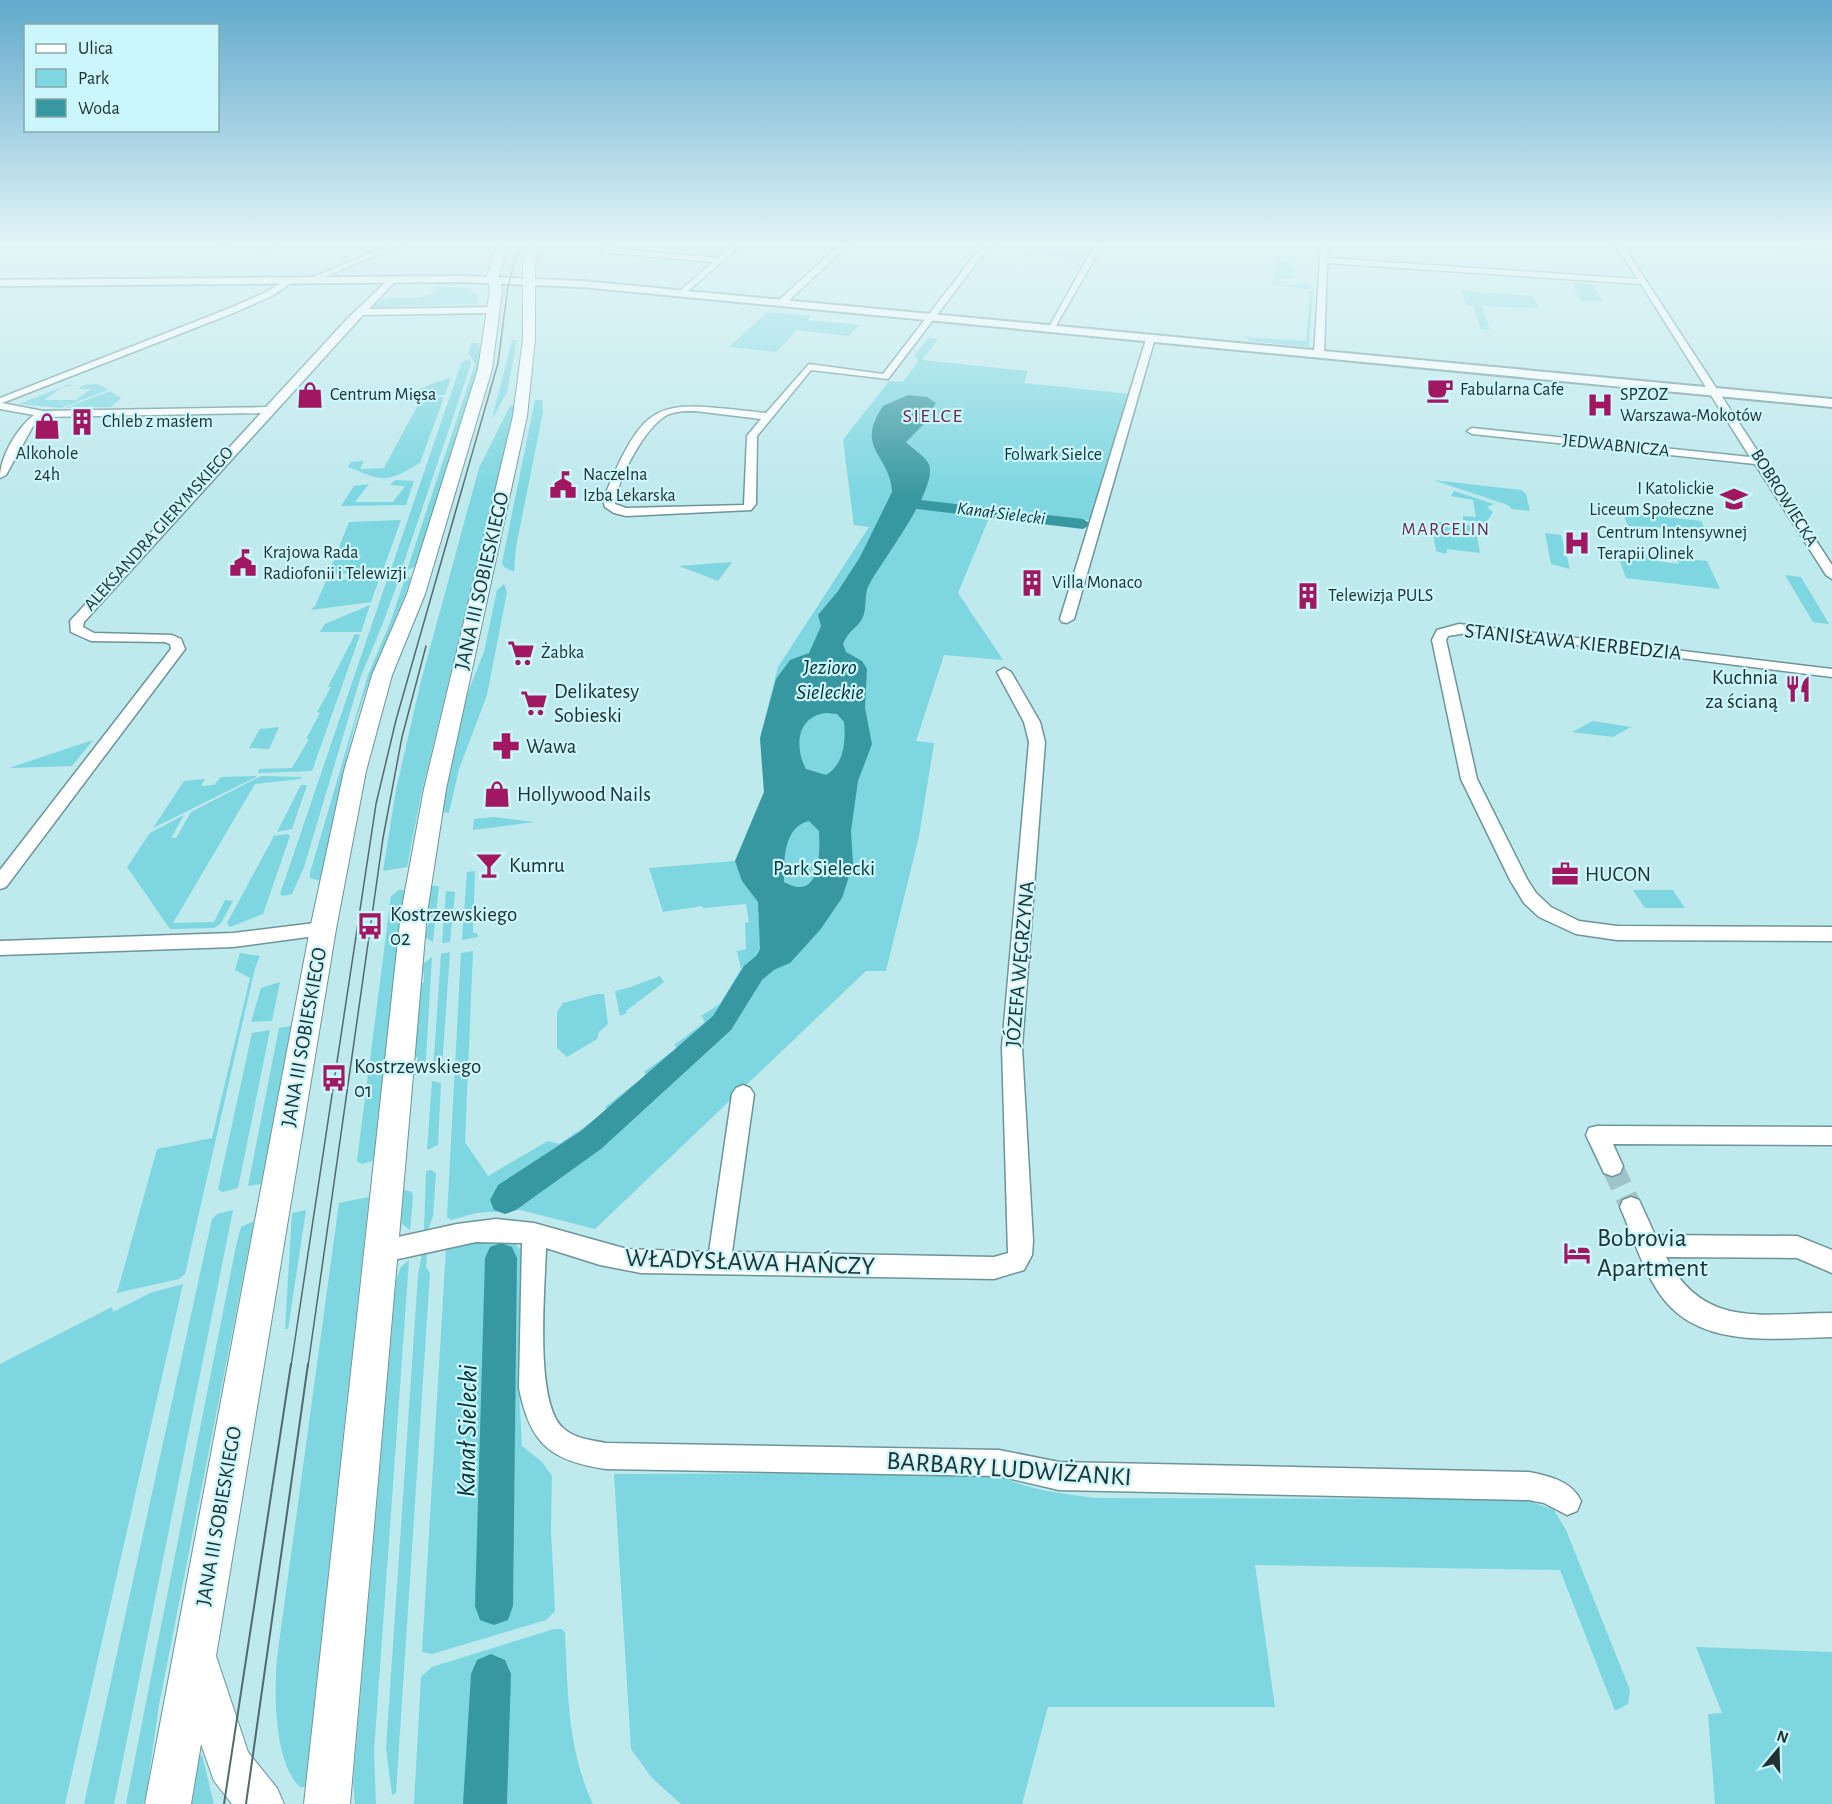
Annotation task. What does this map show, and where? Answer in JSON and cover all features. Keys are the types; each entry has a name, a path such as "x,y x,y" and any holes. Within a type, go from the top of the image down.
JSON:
{"main road":[{"name":"JANA III SOBIESKIEGO","path":"168,1804 323,929 358,754 382,675 416,594 486,369 492,328"},
{"name":"JANA III SOBIESKIEGO","path":"327,1804 380,1252 420,868 436,780 520,416 530,328"},
{"path":"194,1654 230,1765 250,1791"}],"street":[{"path":"0,401 187,328"},
{"name":"ALEKSANDRA GIERYMSKIEGO","path":"0,883 178,649 176,642 161,637 91,637 79,633 76,629 77,621 268,410 346,328"},
{"path":"766,416 682,408 665,412 639,436 631,447 609,505 618,511 626,512 747,508 750,504 752,436 766,416 809,367 885,377 922,328"},
{"path":"1042,328 1832,403"},
{"path":"1319,354 1320,328"},
{"name":"BOBROWIECKA","path":"1673,328 1761,461 1832,575"},
{"path":"1067,619 1125,430 1150,338"},
{"path":"0,406 43,414 268,410"},
{"path":"0,475 29,424 43,414"},
{"name":"JEDWABNICZA","path":"1472,431 1761,461"},
{"name":"STANISŁAWA KIERBEDZIA","path":"1832,673 1473,628 1442,633 1439,640 1469,779 1519,880 1530,898 1545,912 1576,927 1617,933 1832,934"},
{"name":"JÓZEFA WĘGRZYNA","path":"1004,672 1032,722 1037,742 1012,1047 1021,1241 1020,1255 1016,1263"},
{"path":"0,948 233,940 323,929"},
{"path":"719,1263 743,1094"},
{"path":"1612,1166 1597,1135 1832,1136"},
{"path":"1631,1207 1675,1294 1701,1316 1732,1324 1832,1325"},
{"name":"WŁADYSŁAWA HAŃCZY","path":"380,1252 485,1230 534,1234 629,1261 994,1268 1016,1263"},
{"name":"BARBARY LUDWIŻANKI","path":"534,1234 532,1388 534,1403 543,1427 551,1436 581,1452 606,1456 999,1463 1059,1476 1529,1486 1549,1490 1567,1501"},
{"path":"1650,1246 1797,1247 1832,1262"}],"green space":[{"path":"749,328 856,328 849,336 797,330 776,352 729,347"},
{"path":"1307,328 1310,328 1309,347 1248,341 1248,338 1243,337 1306,341"},
{"name":"Park Sielecki","path":"928,338 938,339 922,360 1028,371 1024,383 1130,394 1095,521 989,507 989,518 958,593 1003,660 944,655 916,741 934,743 919,836 886,971 866,971 595,1229 520,1210 476,1213 451,1220 447,1217 461,953 473,951 465,1142 488,1176 548,1141 559,1144 608,1111 605,1107 646,1075 644,1072 677,1048 674,1045 705,1022 701,1016 720,1004 741,969 737,951 746,949 745,923 749,922 746,904 703,908 702,906 663,912 649,868 735,861 764,792 760,738 778,667 869,527 854,525 843,440 889,381 903,382 919,360 914,356"},
{"path":"512,340 517,340 507,392 492,419"},
{"path":"471,343 478,343 481,350 479,367 415,567 407,570 475,364 468,353"},
{"path":"469,358 471,364 401,571 390,572 461,364"},
{"path":"451,377 445,395 400,396"},
{"path":"98,384 108,390 61,408 19,404 67,385 77,385 62,387 44,400 75,400 91,389 78,389 83,385"},
{"path":"110,391 121,398 111,407 65,408"},
{"path":"444,397 420,463 392,477 385,478 370,476 348,467 351,462 364,461 360,469 384,468 420,401 396,401 398,398"},
{"path":"535,400 542,400 543,412 516,547 514,572 504,567 502,563"},
{"path":"510,406 514,406 513,416 421,795 407,867 383,871 396,790 420,685 479,468"},
{"path":"395,480 414,481 406,505 341,506 354,486 369,484 355,502 393,502 405,486 390,485"},
{"path":"1433,480 1521,490 1526,494 1530,511 1512,509 1508,505"},
{"path":"1454,491 1494,504 1487,507 1493,512 1486,523 1463,520 1463,516 1476,517 1473,500 1451,496"},
{"path":"1622,512 1701,521 1705,529 1628,526"},
{"path":"401,520 383,570 328,575 349,522"},
{"path":"1431,521 1475,526 1480,553 1447,549 1446,554 1436,551"},
{"path":"1545,533 1561,535 1570,569 1551,564"},
{"path":"1616,550 1654,555 1657,561 1679,564 1677,558 1707,561 1720,589 1626,578"},
{"path":"732,562 718,581 679,566"},
{"path":"1785,575 1801,577 1829,624 1813,622"},
{"path":"400,576 361,676 304,867 292,894 283,896 280,894 388,577"},
{"path":"406,576 411,578 367,686 355,724 320,881 310,878 310,873 368,675 390,623"},
{"path":"380,577 371,602 311,610 326,581"},
{"path":"504,584 507,592 487,695 459,769 449,813 442,812 467,695 484,652 497,590"},
{"path":"370,605 361,632 320,632 325,624"},
{"path":"355,634 360,635 312,771 258,773 259,769 292,768 309,739 306,739 320,713 317,712"},
{"path":"1593,721 1631,727 1613,737 1572,732"},
{"path":"279,727 269,749 249,748 260,729"},
{"path":"93,740 72,766 9,768"},
{"path":"256,776 153,828 184,781 205,779 201,786 214,785 221,777"},
{"path":"261,776 302,777 255,784 173,923 214,922 225,900 233,901 221,923 214,928 170,929 127,867 150,833 184,815 171,838 176,838 191,812"},
{"path":"301,785 307,785 292,829 277,832"},
{"path":"494,817 535,822 473,830 474,819"},
{"path":"288,834 290,836 263,914 230,927 227,923 274,836"},
{"path":"475,871 473,933 477,933 478,937 462,940 467,872"},
{"path":"431,886 439,886 433,942 425,937 430,916 428,914"},
{"path":"399,890 404,890 373,1161 362,1164 357,1161 391,896"},
{"path":"1633,890 1673,890 1685,908 1645,908"},
{"path":"446,891 455,892 450,942 442,943"},
{"path":"450,952 442,1067 433,1072 441,954"},
{"path":"240,953 260,956 255,968 185,1274 179,1279 117,1293 157,1149 212,1138 250,978 235,970"},
{"path":"432,957 425,1074 414,1075 418,1058 415,1056 421,984 424,982 423,964"},
{"path":"660,976 664,982 626,1011 627,1013 620,1016 615,991"},
{"path":"280,982 272,1021 251,1022 261,988"},
{"path":"604,994 608,1024 599,1032 597,1039 567,1057 557,1048 557,1012 563,1003"},
{"path":"291,1026 261,1184 248,1186 279,1028"},
{"path":"270,1030 238,1188 222,1192 218,1189 252,1033"},
{"path":"432,1081 441,1083 438,1145 427,1150"},
{"path":"431,1170 436,1173 433,1216 428,1230 424,1231 426,1171"},
{"path":"404,1190 412,1192 413,1197 410,1230 401,1223"},
{"path":"369,1197 305,1787 300,1787 291,1776 281,1745 276,1707 277,1658 339,1203"},
{"path":"233,1210 114,1804 84,1804 212,1219 217,1214"},
{"path":"306,1210 288,1329 285,1329 292,1213"},
{"path":"254,1221 159,1705 146,1797 143,1804 126,1804 236,1246 241,1227"},
{"path":"481,1240 512,1241 522,1251 519,1391 522,1446 542,1462 552,1476 551,1530 555,1611 546,1620 432,1654 422,1652 446,1248"},
{"path":"427,1253 426,1267 430,1273 396,1793 392,1795 386,1748 418,1275 422,1254"},
{"path":"409,1260 374,1751 376,1804 355,1804 353,1783 396,1280 401,1267"},
{"path":"183,1284 65,1804 0,1804 0,1364 112,1307 113,1312 150,1293"},
{"path":"993,1473 1030,1487 1095,1498 1523,1499 1554,1510 1566,1530 1630,1690 1628,1704 1615,1711 1560,1570 1255,1565 1275,1707 1048,1707 1022,1804 681,1804 652,1778 631,1749 614,1474"},
{"path":"554,1629 562,1629 565,1633 570,1720 578,1762 593,1804 414,1804 421,1677 432,1667"},
{"path":"1696,1647 1832,1652 1832,1804 1715,1804 1708,1714 1722,1713"},
{"path":"202,1755 214,1804 192,1804 198,1757"}],"water":[{"name":"Jezioro Sieleckie","path":"908,395 927,397 936,403 924,424 906,442 927,461 930,469 929,481 916,510 868,587 862,619 843,644 846,652 862,661 867,669 865,708 872,744 858,781 851,831 853,864 842,898 820,930 790,963 759,976 749,971 760,949 758,902 742,881 735,861 764,792 760,738 776,679 790,660 809,653 821,626 818,615 838,591 860,557 892,492 890,479 876,451 872,433 883,406","holes":["837,714 844,722 845,737 840,759 826,775 806,769 799,742 804,726 809,720 816,715","809,821 819,831 816,873 812,881 805,886 796,887 784,882 785,855 794,830 800,824"]}],"waterway":[{"name":"Kanał Sielecki","path":"894,519 904,503 1083,524"},
{"path":"505,1200 509,1195 591,1140 722,1023 753,973 778,952"},
{"name":"Kanał Sielecki","path":"494,1606 501,1258"},
{"name":"Kanał Sielecki","path":"485,1804 491,1674"}],"tunnel":[{"path":"1612,1166 1631,1207"}],"tram line":[{"path":"291,1366 376,804 396,720 498,363 503,328"},
{"path":"308,1366 383,838 402,737 426,646"},
{"path":"224,1804 291,1364"},
{"path":"246,1804 308,1364"}],"place":[{"name":"Fabularna Cafe","path":"1440,390"},
{"name":"Centrum Mięsa","path":"310,395"},
{"name":"SPZOZ Warszawa-Mokotów","path":"1600,405"},
{"name":"Chleb z masłem","path":"82,422"},
{"name":"Alkohole 24h","path":"47,426"},
{"name":"Naczelna Izba Lekarska","path":"563,485"},
{"name":"I Katolickie Liceum Społeczne","path":"1734,499"},
{"name":"Centrum Intensywnej Terapii Olinek","path":"1577,543"},
{"name":"Krajowa Rada Radiofonii i Telewizji","path":"243,563"},
{"name":"Villa Monaco","path":"1032,583"},
{"name":"Telewizja PULS","path":"1308,596"},
{"name":"Żabka","path":"521,653"},
{"name":"Kuchnia za ścianą","path":"1798,689"},
{"name":"Delikatesy Sobieski","path":"534,703"},
{"name":"Wawa","path":"506,746"},
{"name":"Hollywood Nails","path":"497,794"},
{"name":"Kumru","path":"489,865"},
{"name":"HUCON","path":"1565,874"},
{"name":"Kostrzewskiego 02","path":"370,926"},
{"name":"Kostrzewskiego 01","path":"334,1078"},
{"name":"Bobrovia Apartment","path":"1577,1253"}],"district":[{"name":"SIELCE","path":"933,416"},
{"name":"MARCELIN","path":"1446,530"}],"park label":[{"name":"Folwark Sielce","path":"1053,455"}]}
